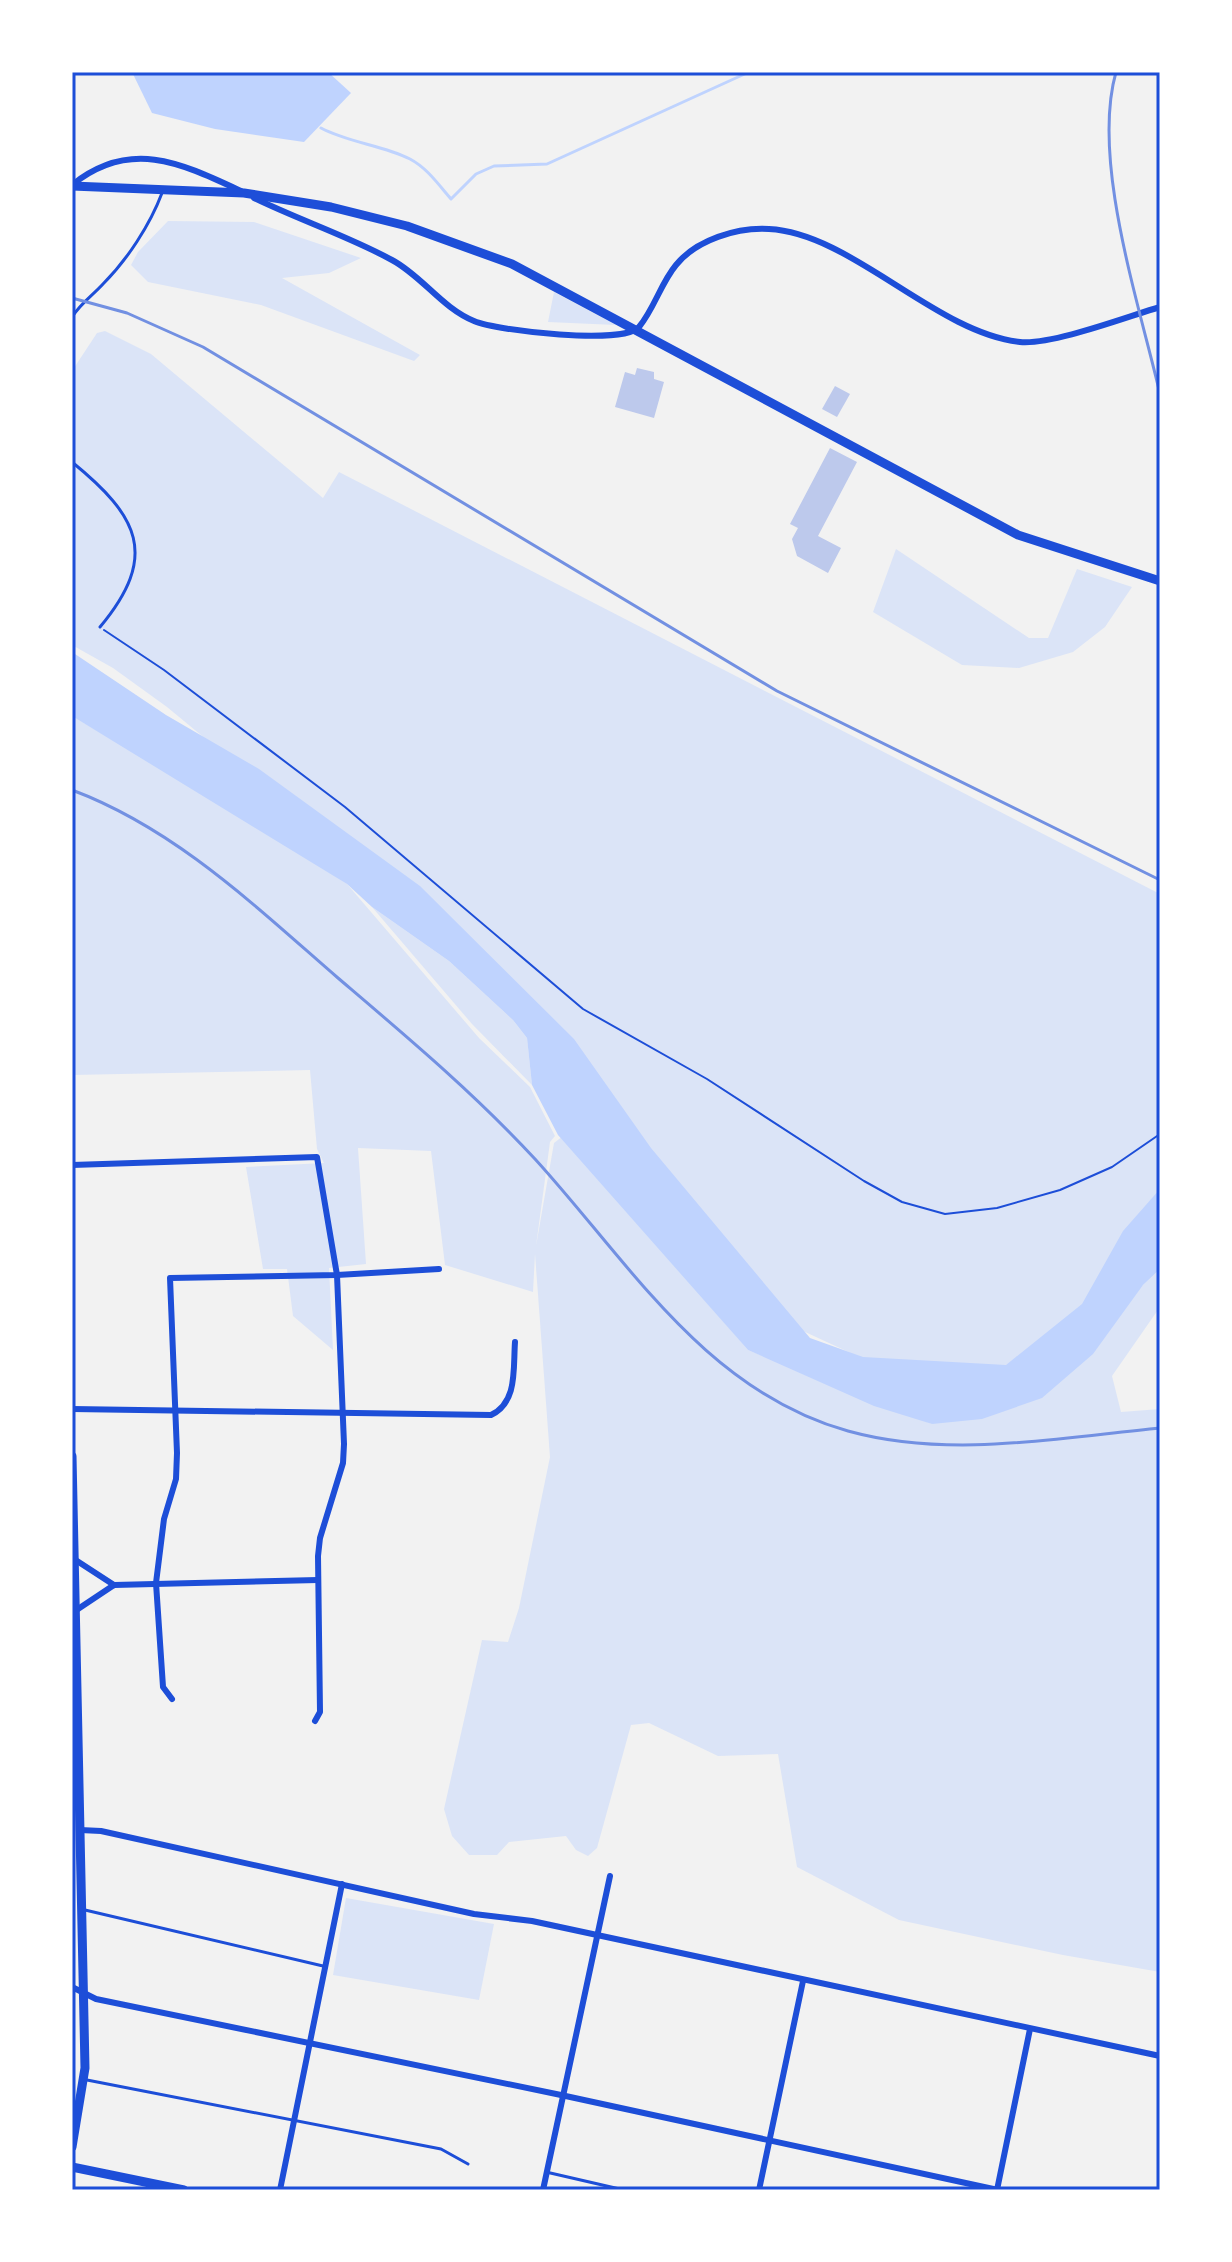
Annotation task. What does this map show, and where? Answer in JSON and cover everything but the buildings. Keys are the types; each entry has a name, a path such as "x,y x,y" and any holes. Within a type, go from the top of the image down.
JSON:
{"main road":[{"path":"72,186 244,193 331,207 407,226 512,264 638,328 1018,535 1160,581"},
{"path":"72,1456 75,1747 84,1993 84,2079 72,2147"},
{"path":"72,2167 184,2190"}],"street":[{"path":"72,186 89,171 134,157 163,160 194,169 392,260 473,321 520,330 622,337 638,328 677,264 692,251 728,233 766,228 816,241 963,323 997,338 1039,341 1160,307"},
{"path":"72,1165 317,1157 337,1275 343,1463 320,1538 320,1712 315,1721"},
{"path":"172,1699 163,1687 156,1583 164,1519 176,1479 170,1278 337,1275 439,1269"},
{"path":"72,1409 491,1415 506,1405 511,1395 515,1342"},
{"path":"74,1559 114,1585"},
{"path":"75,1611 114,1585 318,1580"},
{"path":"80,1830 101,1831 474,1914 532,1921 599,1935 1160,2056"},
{"path":"543,2190 610,1876"},
{"path":"280,2190 307,2042 342,1884"},
{"path":"759,2190 803,1981"},
{"path":"72,1987 96,1999 770,2139 997,2190 1030,2029"}],"lane":[{"path":"72,317 84,300 103,285 152,219 163,190"},
{"path":"72,462 117,504 136,537 137,559 123,597 100,627"},
{"path":"81,1909 323,1966"},
{"path":"72,2077 294,2123 441,2149 453,2152 468,2164"},
{"path":"546,2172 624,2190"}],"path":[{"path":"100,627 164,670 345,807 576,1004 707,1079 864,1181 902,1202 945,1214 997,1208 1060,1190 1112,1167 1160,1134"}],"shaded area":[{"path":"168,221 254,222 361,258 329,273 282,278 420,355 414,361 261,305 148,282 131,265 138,252"},
{"path":"554,292 616,325 548,322"},
{"path":"105,331 151,354 323,498 339,472 1160,894 1160,1213 1084,1314 1007,1373 868,1361 803,1331 624,1128 327,839 167,707 113,668 72,645 72,371 97,333"},
{"path":"896,549 1029,638 1048,638 1077,569 1132,587 1105,627 1073,652 1019,668 962,665 873,612"},
{"path":"72,716 291,846 347,884 479,1038 530,1087 555,1136 550,1142 536,1246 554,1143 563,1136 748,1350 932,1424 1143,1285 1160,1269 1160,1307 1112,1376 1121,1412 1160,1409 1160,1972 899,1920 797,1867 778,1754 718,1756 649,1723 631,1725 597,1848 588,1856 576,1850 566,1836 509,1842 497,1855 469,1855 452,1836 444,1809 482,1640 508,1642 519,1608 550,1457 535,1254 533,1292 445,1265 431,1151 358,1148 366,1264 329,1268 333,1350 293,1316 287,1269 263,1269 246,1167 324,1163 317,1149 310,1070 72,1075"},
{"path":"372,907 449,961 513,1020 527,1038 532,1085 472,1024"},
{"path":"346,1898 494,1924 479,2000 333,1975"}],"water":[{"path":"132,72 328,72 351,93 304,142 215,129 152,113"},
{"path":"72,652 166,715 259,769 420,886 574,1039 651,1148 810,1338 863,1357 1006,1365 1082,1304 1123,1231 1160,1189 1160,1269 1143,1285 1093,1354 1042,1398 982,1419 932,1424 874,1406 748,1350 558,1135 532,1085 527,1038 513,1020 449,961 372,907 347,884 72,716"}],"waterway":[{"path":"321,128 410,159 427,172 451,199 476,174 494,166 547,164 749,72"}],"railway":[{"path":"1116,72 1110,107 1109,147 1113,189 1130,275 1160,394"},
{"path":"72,298 127,313 203,347 777,691 1160,880"},
{"path":"72,790 146,826 213,872 414,1043 535,1159 673,1319 711,1355 752,1386 797,1412 848,1431 925,1444 1003,1444 1160,1428"}]}
